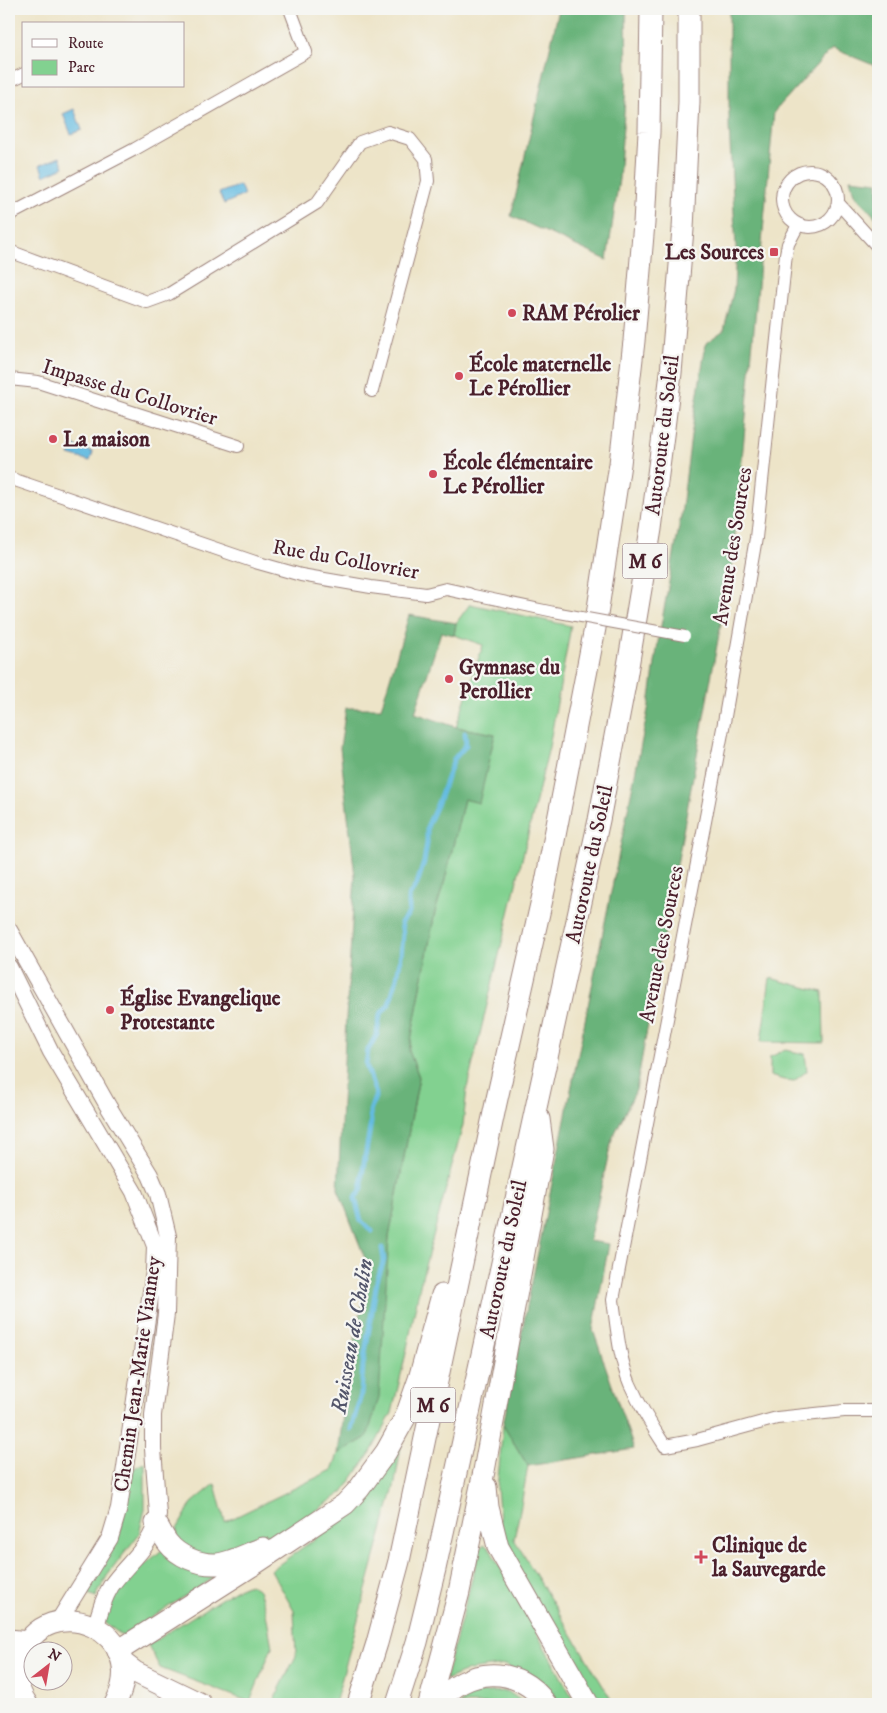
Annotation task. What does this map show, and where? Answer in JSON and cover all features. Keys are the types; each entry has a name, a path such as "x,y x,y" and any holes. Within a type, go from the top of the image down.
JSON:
{"main road":[{"name":"Autoroute du Soleil","path":"358,1704 399,1561 496,1102 544,891 596,628 620,464 634,342 649,132 651,9"},
{"name":"Autoroute du Soleil","path":"397,1704 417,1642 435,1569 600,820 625,684 651,529 671,373 683,230 689,102 688,9"},
{"path":"121,1657 344,1504 359,1489 386,1452 406,1416 431,1338 472,1168 496,1102"},
{"path":"429,1704 459,1592 484,1471 543,1149 537,1104"},
{"path":"484,1471 488,1507 498,1547 588,1704"},
{"path":"156,1523 174,1550 200,1562 217,1564 294,1537"},
{"path":"23,1703 13,1674 18,1661 18,1640 58,1622 73,1621 96,1627 110,1638 121,1657 135,1672 201,1704"},
{"path":"114,1704 121,1692 124,1678 121,1657"},
{"path":"437,1704 445,1694 457,1685 487,1674 505,1676 525,1683 546,1704"}],"street":[{"path":"9,215 136,149 306,52 290,9"},
{"path":"9,81 22,75"},
{"path":"9,251 147,302 169,294 318,203 360,142 388,132 410,139 426,159 428,181 372,391"},
{"path":"801,172 820,172 834,185 838,194 836,212 823,224 815,227 798,225 784,212 782,192 792,177 801,172"},
{"path":"838,203 878,247"},
{"name":"Avenue des Sources","path":"798,225 788,244 786,254 756,538 722,728 613,1300 620,1349 630,1384 655,1432 665,1446 777,1418 844,1411 878,1412"},
{"name":"Impasse du Collovrier","path":"9,379 38,382 238,446"},
{"name":"Rue du Collovrier","path":"9,478 255,562 301,575 426,594 446,589 554,612 685,636"},
{"name":"Chemin Jean-Marie Vianney","path":"9,930 108,1106 150,1175 158,1194 168,1236 166,1314 153,1415 153,1449 158,1514 153,1535 110,1587 100,1608 96,1627"},
{"name":"Chemin Jean-Marie Vianney","path":"9,967 51,1052 134,1192 155,1246 155,1257 118,1508 110,1538 58,1622"},
{"path":"74,1090 83,1090 97,1104 108,1106"}],"green space":[{"path":"559,9 626,9 627,74 619,179 607,260 511,216"},
{"path":"729,9 878,9 878,67 832,48 774,112 733,557 636,1090 612,1139 589,1241 609,1244 593,1330 634,1449 528,1466 503,1425 649,705 658,642 681,516 691,436 706,343 724,330 734,289 736,247 729,127"},
{"path":"850,179 878,182 878,220 854,194"},
{"path":"470,604 571,626 549,747 467,1088 463,1125 421,1281 392,1413 371,1452 343,1492 303,1520 233,1553 215,1557 187,1550 178,1541 177,1529 192,1503 215,1484 225,1522 332,1470 338,1454 367,1437 381,1332 389,1237 419,1077 409,1051 435,912 445,880 464,799 478,802 495,734 456,727 483,645 454,635 456,623"},
{"path":"409,615 456,623 454,635 441,632 415,713 456,727 495,734 479,803 464,799 445,880 435,912 409,1051 419,1077 389,1237 379,1397 367,1437 338,1454 348,1374 369,1269 338,1189 355,876 340,748 346,708 381,708"},
{"path":"770,978 823,992 824,1043 761,1042"},
{"path":"785,1050 805,1054 807,1071 794,1081 770,1076 770,1057"},
{"path":"503,1425 528,1466 514,1539 614,1704 595,1704 520,1576 501,1530 497,1489"},
{"path":"401,1446 395,1483 335,1704 274,1704 273,1702 296,1656 294,1611 271,1570 319,1536 374,1484"},
{"path":"145,1462 145,1509 139,1534 107,1576 96,1597 86,1593 121,1530 131,1470"},
{"path":"484,1544 490,1549 576,1704 558,1704 536,1681 505,1665 469,1670 445,1680 480,1549"},
{"path":"162,1550 221,1573 123,1636 105,1623 111,1599 131,1576"},
{"path":"249,1584 259,1590 265,1608 272,1647 250,1702 160,1668 148,1645 235,1590"},
{"path":"507,1691 526,1704 459,1704 472,1693"}],"water":[{"path":"74,109 82,130 71,134 63,114"},
{"path":"60,157 64,167 44,176 40,165"},
{"path":"240,185 244,195 224,204 219,193"},
{"path":"72,445 93,452 90,461 69,455"}],"waterway":[{"name":"Ruisseau de Chalin","path":"372,1231 361,1221 355,1198 362,1189 362,1175 371,1122 370,1111 376,1094 366,1065 368,1050 377,1034 380,1015 389,1004 397,978 403,934 401,923 409,913 409,896 417,884 424,862 427,827 454,759 466,745 465,733"},
{"name":"Ruisseau de Chalin","path":"351,1429 361,1395 363,1365 377,1281 384,1260 382,1248"}],"place":[{"name":"Les Sources","path":"774,252"},
{"name":"RAM Pérolier","path":"512,313"},
{"name":"École maternelle Le Pérollier","path":"459,376"},
{"name":"La maison","path":"53,439"},
{"name":"École élémentaire Le Pérollier","path":"433,474"},
{"name":"Gymnase du Perollier","path":"449,679"},
{"name":"Église Evangelique Protestante","path":"110,1010"},
{"name":"Clinique de la Sauvegarde","path":"701,1557"}]}
